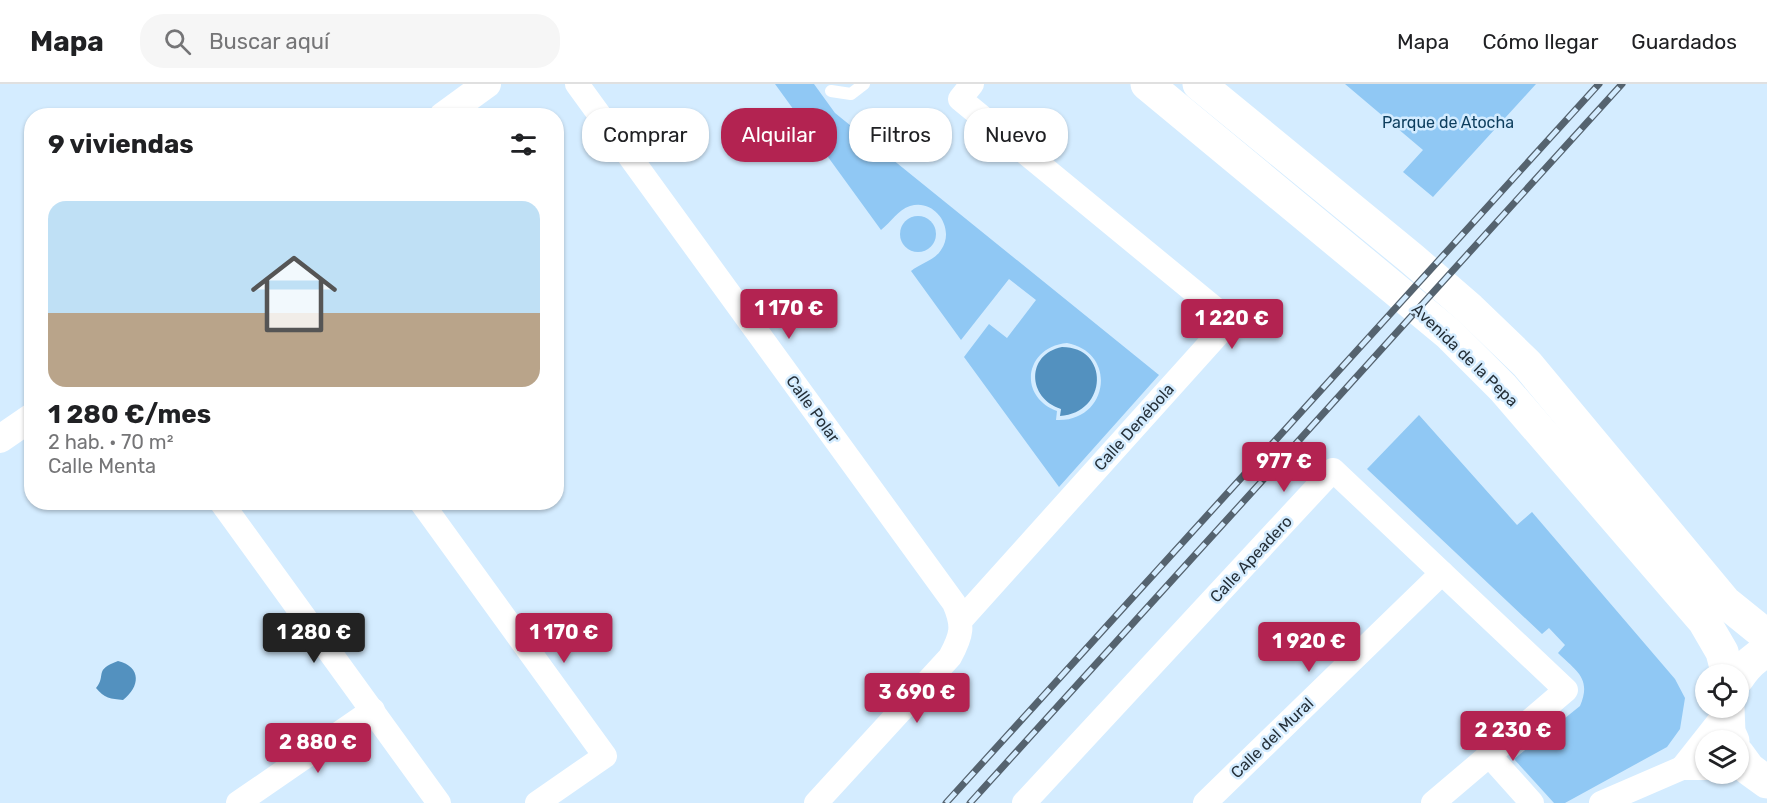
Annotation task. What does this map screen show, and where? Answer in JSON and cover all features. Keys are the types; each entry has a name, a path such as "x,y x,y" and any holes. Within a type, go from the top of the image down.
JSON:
{"main road":[{"name":"Avenida de la Pepa","path":"1147,84 1401,293 1449,334 1503,388 1704,621 1722,652 1725,664"},
{"name":"Avenida de la Pepa","path":"1199,84 1411,258 1470,309 1527,364 1725,602 1767,636"},
{"path":"1749,664 1767,651"}],"street":[{"path":"455,108 488,84"},
{"name":"Calle Polar","path":"577,84 954,603 961,620"},
{"name":"Calle Denébola","path":"961,620 1230,321 960,99 972,84"},
{"path":"0,439 24,422"},
{"name":"Calle Apeadero","path":"1024,803 1334,471 1566,690 1489,755"},
{"path":"227,510 374,710 439,803"},
{"path":"427,510 605,756 537,803"},
{"name":"Calle del Mural","path":"1205,803 1442,573"},
{"path":"816,803 950,657 960,640 961,620"},
{"path":"238,803 374,710"},
{"path":"1600,803 1682,768 1729,720"},
{"path":"1433,803 1489,755 1532,803"},
{"path":"1682,768 1695,768"}],"lane":[{"path":"831,91 852,94 864,84"}],"green space":[{"path":"775,84 814,84 831,108 792,108"},
{"name":"Parque de Atocha","path":"1345,84 1536,84 1433,197 1403,172 1423,150"},
{"path":"837,115 849,124 849,162 896,162 1159,375 1059,487 964,357 989,324 1007,338 1036,300 1009,279 961,340 911,271 932,259 941,250 946,233 941,217 935,211 919,205 910,206 898,213 881,230 832,162 837,162","holes":["1067,343 1084,349 1095,360 1100,373 1100,386 1096,400 1087,411 1074,418 1056,420 1057,411 1044,404 1036,395 1032,384 1031,373 1035,362 1042,353 1053,346"]},
{"path":"918,216 931,221 936,234 931,247 918,252 905,247 900,234 905,221"},
{"path":"1419,415 1517,525 1532,512 1675,679 1685,698 1680,729 1667,747 1565,803 1554,803 1514,759 1580,706 1583,682 1576,670 1558,653 1565,645 1549,628 1542,634 1367,469"}],"shaded area":[{"path":"1062,347 1078,350 1089,357 1095,368 1097,380 1094,393 1087,404 1076,412 1060,416 1061,409 1042,396 1035,376 1042,358 1050,351"},
{"path":"118,661 131,668 136,678 133,689 123,700 108,697 96,688 103,670"}],"railway":[{"path":"946,803 1599,84"},
{"path":"970,803 1622,84"}]}
